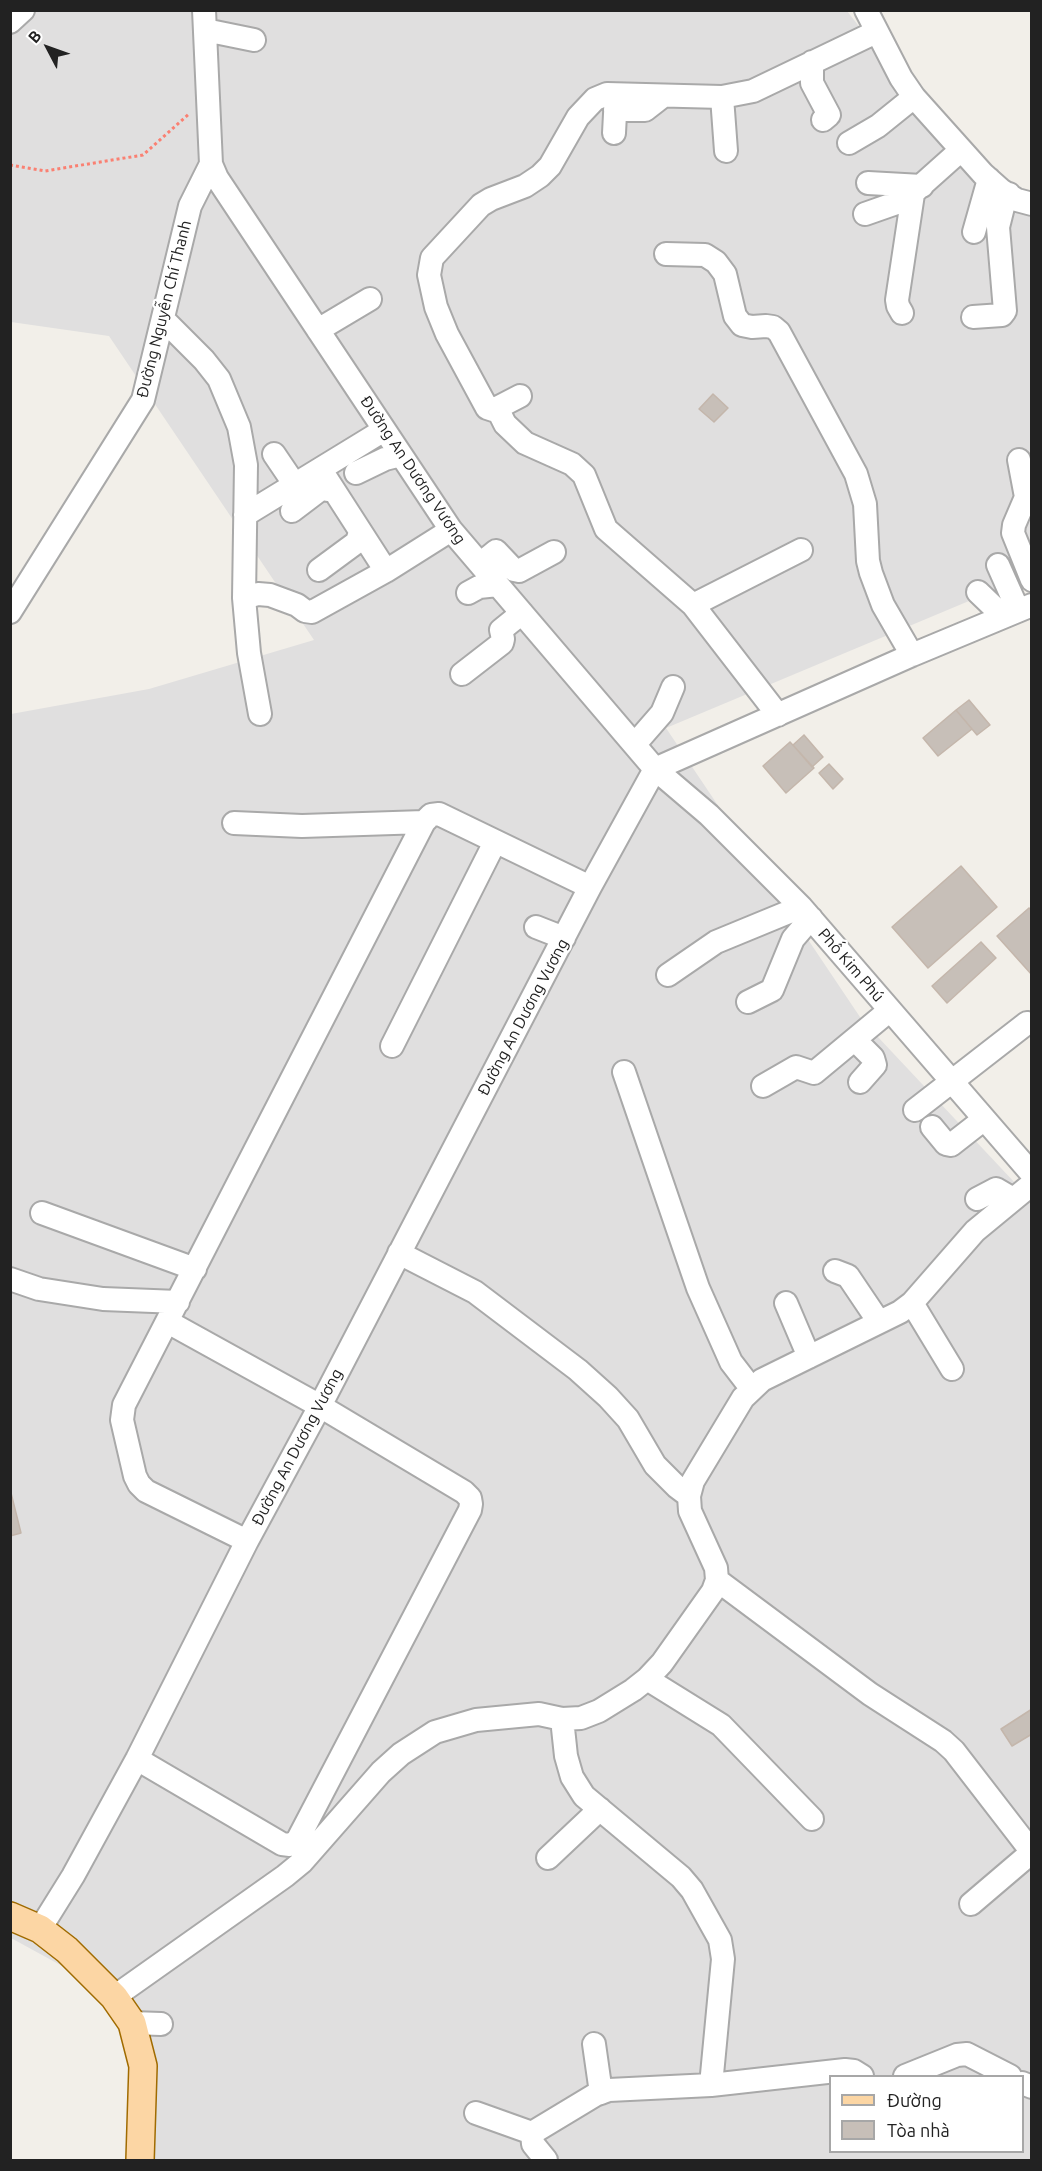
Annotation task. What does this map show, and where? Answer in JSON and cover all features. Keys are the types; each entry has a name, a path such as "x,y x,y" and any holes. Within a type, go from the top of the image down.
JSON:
{"main road":[{"path":"10,1916 40,1929 67,1950 114,1997 132,2023 143,2066 136,2158"}],"street":[{"path":"10,22 23,10"},
{"path":"866,10 901,78 914,97 988,179 1009,194 1032,204"},
{"path":"204,20 255,40"},
{"name":"Đường Nguyễn Chí Thanh","path":"10,612 143,400 190,206 211,164 204,20"},
{"path":"520,396 493,410 487,408 447,334 436,307 429,275 432,258 481,205 525,186 550,166 578,117 595,99 607,94 616,102 663,96 722,97 753,91 876,32"},
{"path":"812,62 812,83 829,115 823,120"},
{"path":"722,97 726,151"},
{"path":"849,143 878,126 914,97"},
{"path":"614,133 616,102"},
{"path":"865,214 905,200 961,150"},
{"name":"Đường An Dương Vương","path":"40,1929 73,1876 137,1759 248,1540 590,887 655,769 451,530 216,178 211,164"},
{"path":"974,232 988,179"},
{"path":"868,183 918,190"},
{"path":"902,313 897,300 918,190"},
{"path":"973,317 1002,315 1005,310 999,227 1003,207 1009,194"},
{"path":"666,254 705,255 716,262 725,273 735,316 742,325 773,327 779,332 856,474 865,504 868,561 871,573 887,613 912,655"},
{"path":"318,330 370,299"},
{"path":"163,319 204,360 219,379 239,427 246,465 244,598 249,653 260,714"},
{"path":"497,408 506,424 525,443 572,464 584,476 606,529 693,605 777,715"},
{"path":"245,515 384,430"},
{"path":"274,454 295,485"},
{"path":"356,473 385,459 401,455"},
{"path":"1019,460 1026,497 1013,533 1032,580"},
{"path":"321,470 386,571"},
{"path":"292,511 321,489 334,491"},
{"path":"244,598 258,594 270,595 312,612 386,571 451,530"},
{"path":"319,570 357,542 360,532"},
{"path":"693,605 801,550"},
{"path":"480,564 496,551 514,570 519,571 554,552"},
{"path":"998,565 1018,610"},
{"path":"468,593 479,587 498,585"},
{"path":"978,592 1018,610"},
{"path":"655,769 1018,610"},
{"path":"462,674 502,643 501,630 522,613"},
{"path":"635,744 662,713 673,687"},
{"name":"Phố Kim Phú","path":"655,769 709,815 806,913 1032,1174"},
{"path":"248,1540 146,1491 135,1476 122,1420 124,1405 424,822 431,815 439,814 590,887"},
{"path":"234,823 302,826 424,822"},
{"path":"392,1046 495,842"},
{"path":"668,975 716,942 806,913"},
{"path":"748,1002 772,990 806,913"},
{"path":"536,927 564,938"},
{"path":"763,1086 796,1067 814,1073 890,1010"},
{"path":"915,1110 1027,1023"},
{"path":"855,1040 873,1058 875,1065 861,1082"},
{"path":"624,1072 698,1288 731,1362 751,1388"},
{"path":"932,1127 946,1144 951,1145 983,1120"},
{"path":"114,1997 302,1862 381,1772 401,1754 435,1732 476,1720 539,1714 562,1719 581,1718 599,1711 647,1679 662,1663 713,1591 717,1580 716,1568 690,1511 689,1496 693,1481 743,1398 762,1380 900,1312 912,1303 975,1231 1032,1184"},
{"path":"977,1199 996,1189 1013,1199"},
{"path":"42,1213 195,1269"},
{"path":"399,1253 475,1292 578,1370 608,1396 628,1419 655,1465 689,1496"},
{"path":"835,1271 848,1276 879,1322"},
{"path":"10,1279 39,1289 173,1312 470,1498 470,1510 297,1841 290,1845 282,1844 137,1759"},
{"path":"786,1303 809,1357"},
{"path":"912,1303 952,1369"},
{"path":"717,1580 884,1705 943,1741 954,1751 1032,1852 972,1904"},
{"path":"647,1679 721,1725 812,1819"},
{"path":"562,1719 566,1756 572,1777 584,1796 681,1877 692,1890 720,1940 723,1959 711,2085"},
{"path":"549,1858 600,1809"},
{"path":"132,2023 161,2024"},
{"path":"594,2044 601,2093"},
{"path":"907,2075 957,2055 967,2054 1008,2075"},
{"path":"476,2113 532,2133 601,2093 622,2089 711,2085 844,2070 854,2071 860,2075"},
{"path":"532,2133 532,2144 546,2160"}],"path":[{"path":"10,165 45,171 143,155 208,98"}],"shaded area":[{"path":"11,11 847,11 964,161 1031,197 1031,575 666,728 862,1020 1031,1200 1031,2160 144,2160 137,2007 11,1938 11,714 149,689 314,640 109,336 11,322"}],"building":[{"path":"713,394 728,408 714,422 699,409"},
{"path":"969,700 990,725 977,735 956,710"},
{"path":"956,710 972,729 938,756 923,738"},
{"path":"804,735 823,757 812,767 793,745"},
{"path":"790,742 814,768 786,793 763,766"},
{"path":"829,764 843,779 833,789 819,773"},
{"path":"961,866 997,907 928,968 892,927"},
{"path":"1029,908 1032,911 1032,975 997,936"},
{"path":"981,942 996,958 947,1003 932,986"},
{"path":"10,1489 21,1533 10,1536"},
{"path":"1032,1709 1032,1734 1012,1746 1001,1729"}]}
